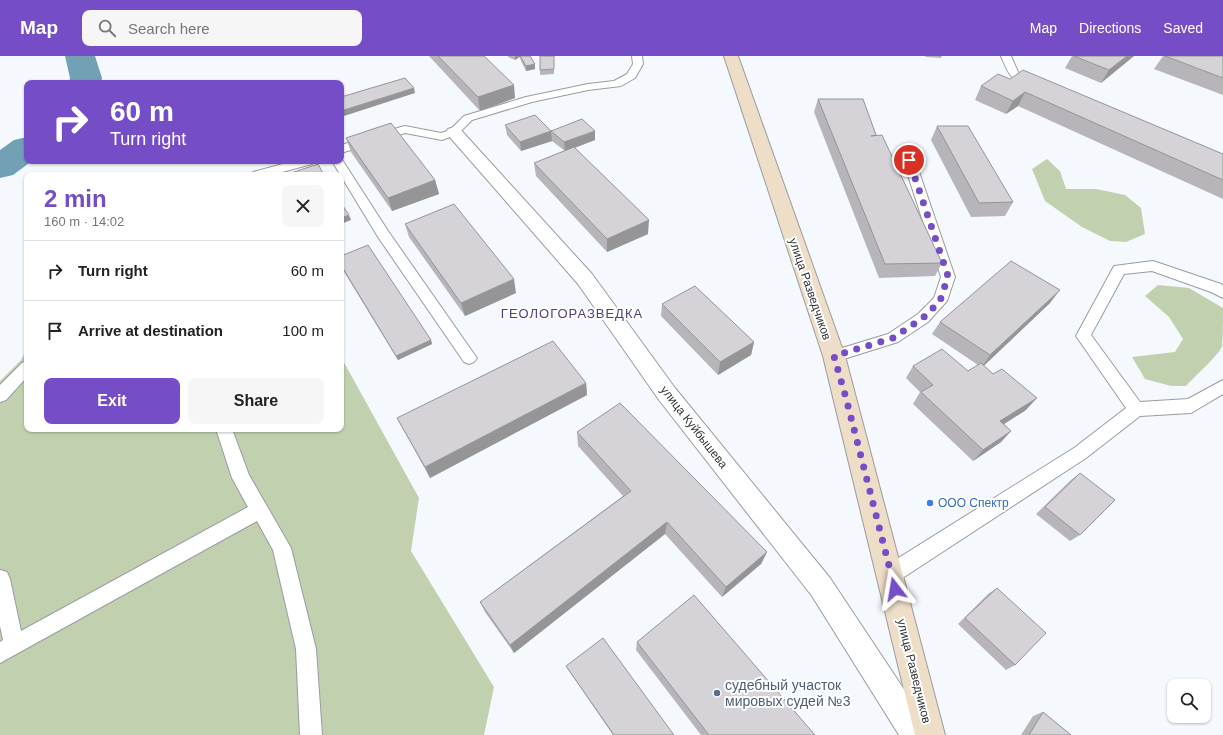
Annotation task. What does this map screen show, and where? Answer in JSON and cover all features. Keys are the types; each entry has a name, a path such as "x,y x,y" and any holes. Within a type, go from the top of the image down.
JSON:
{"main road":[{"name":"улица Разведчиков","path":"731,56 834,356 891,574 930,735"}],"street":[{"name":"улица Куйбышева","path":"454,132 585,279 667,394 821,587 916,735"}],"lane":[{"path":"344,148 363,141 405,130 442,137 454,132 468,118 530,99 588,87 617,84 630,76 638,64 637,56"},
{"path":"1006,56 1014,74 1022,78"},
{"path":"344,152 363,141"},
{"path":"834,356 893,338 923,318 940,301 948,276 909,160"},
{"path":"269,172 297,164"},
{"path":"340,164 383,234 469,358"},
{"path":"1136,409 1083,336 1119,269 1153,266 1216,288 1223,292"},
{"path":"0,395 24,370"},
{"path":"891,574 1080,453 1136,409 1191,406 1223,386"},
{"path":"225,432 241,478 282,548 306,649 311,735"},
{"path":"0,579 7,649 260,510"}],"green space":[{"path":"1047,159 1060,171 1066,189 1096,189 1125,195 1141,208 1145,234 1126,242 1110,241 1082,227 1045,201 1032,169"},
{"path":"1158,285 1189,288 1223,308 1222,346 1212,360 1186,386 1171,386 1145,379 1132,357 1175,352 1183,339 1169,317 1145,296"},
{"path":"24,354 24,432 344,432 344,362 419,498 411,551 494,687 484,735 0,735 0,381 21,360"}],"building":[{"path":"438,56 484,56 514,85 478,97"},
{"path":"520,56 530,56 535,64 526,66"},
{"path":"540,56 554,56 554,69 540,70"},
{"path":"1074,56 1127,56 1109,70"},
{"path":"1165,56 1223,56 1223,78"},
{"path":"1023,70 1223,154 1223,180 1025,92 1013,101 981,86 998,74 1010,79"},
{"path":"405,78 414,88 344,110 344,96"},
{"path":"818,99 863,99 876,135 871,136 882,135 942,263 885,264"},
{"path":"535,115 551,131 520,142 505,125"},
{"path":"582,119 595,131 564,142 551,131"},
{"path":"391,123 435,180 388,198 346,138"},
{"path":"937,126 968,126 1013,202 979,203"},
{"path":"574,147 649,220 607,239 534,163"},
{"path":"318,164 322,172 294,172"},
{"path":"454,204 514,279 461,303 405,224"},
{"path":"344,208 349,215 344,217"},
{"path":"368,245 431,340 396,356 344,270 344,255"},
{"path":"1011,261 1060,290 990,355 940,322"},
{"path":"695,286 754,342 720,362 662,304"},
{"path":"553,341 586,383 425,467 397,418"},
{"path":"942,349 968,371 981,363 993,374 1002,369 1037,398 1000,421 1011,431 983,450 921,392 933,385 913,366"},
{"path":"620,403 767,552 726,587 667,522 510,645 480,602 631,491 577,432"},
{"path":"1080,473 1115,500 1080,535 1045,507"},
{"path":"997,588 1046,633 1015,665 965,618"},
{"name":"судебный участок мировых судей №3","path":"694,595 815,735 709,735 637,642"},
{"path":"603,638 674,735 614,735 566,666"},
{"path":"1043,712 1071,735 1029,735"}],"waterway":[{"path":"80,56 86,80"},
{"path":"0,167 24,150"}],"place":[{"name":"ООО Спектр","path":"930,503"},
{"name":"судебный участок мировых судей №3","path":"717,693"}],"district":[{"name":"ГЕОЛОГОРАЗВЕДКА","path":"572,313"}],"route":[{"path":"895,589 834,356 893,338 923,318 940,301 948,276 909,160"}]}
